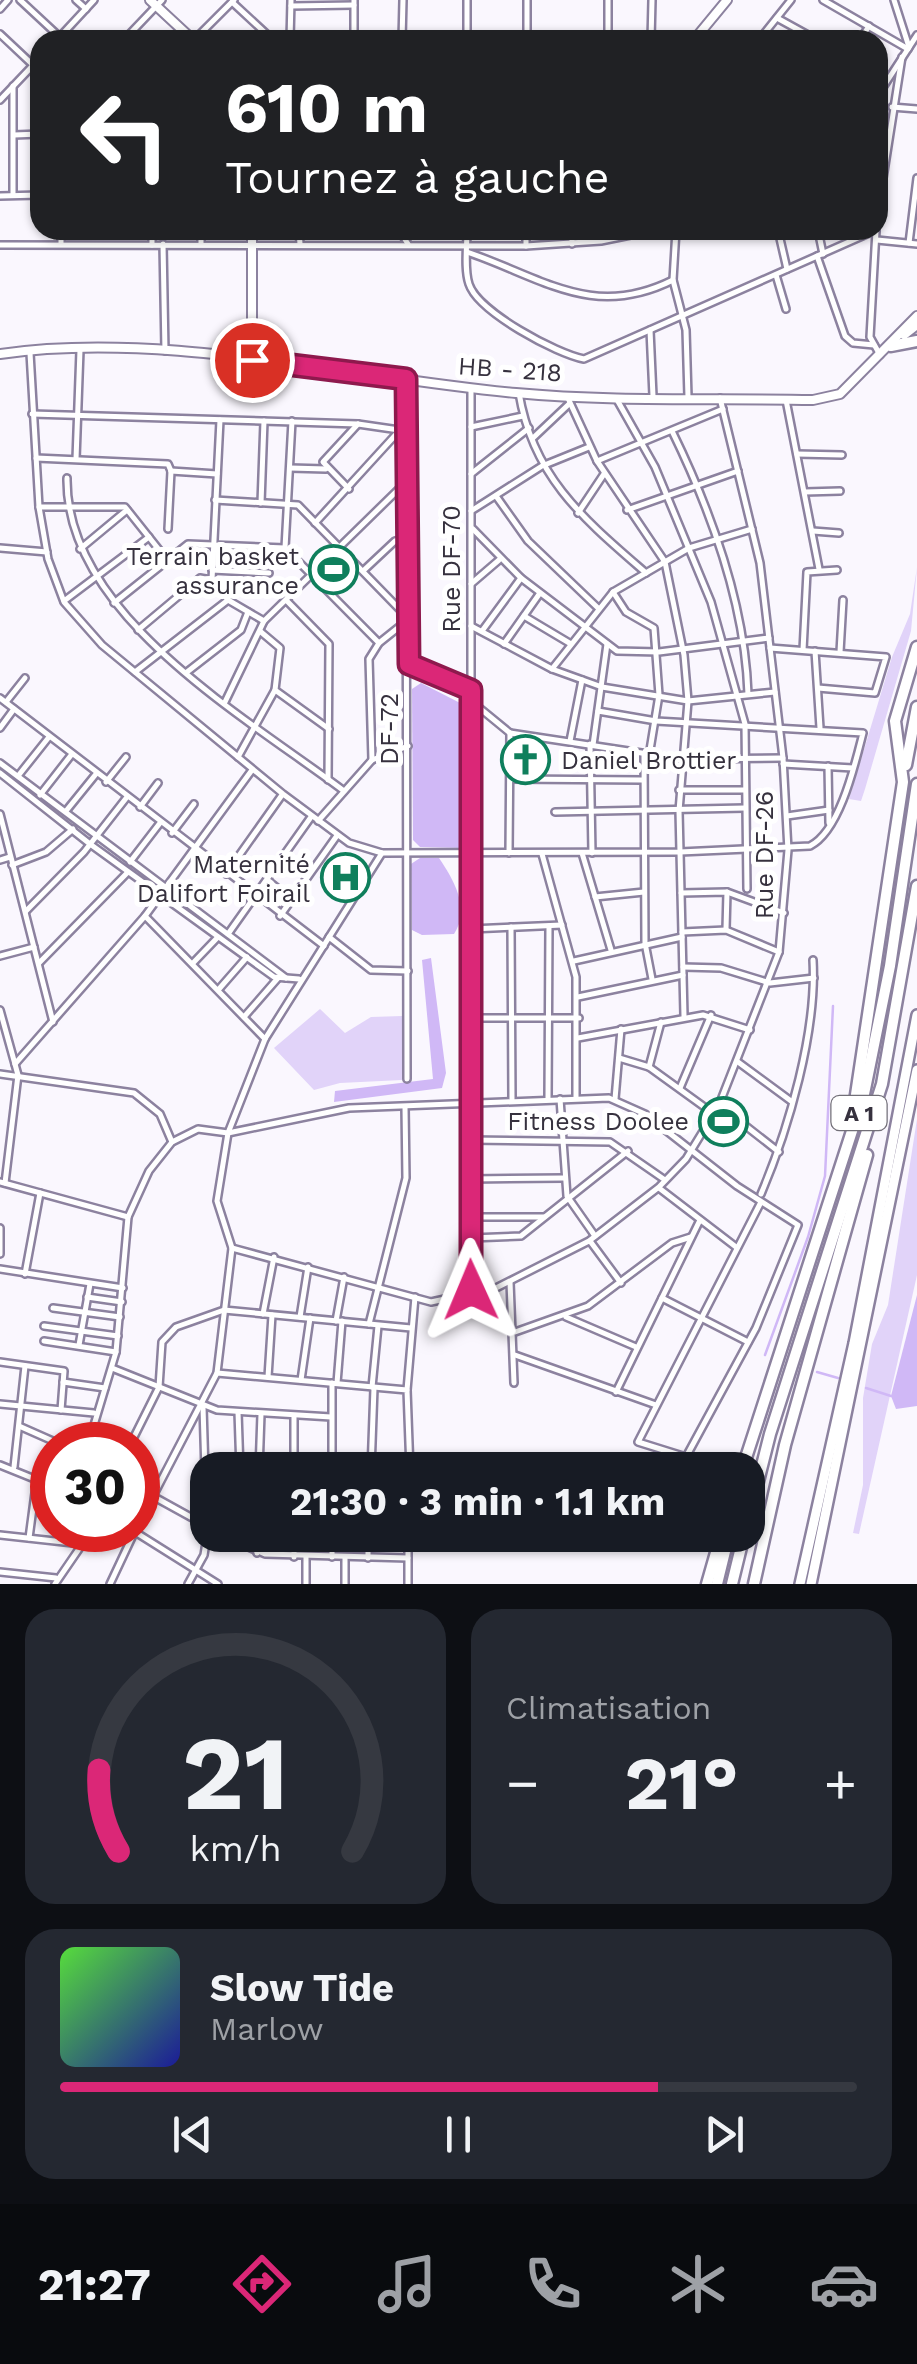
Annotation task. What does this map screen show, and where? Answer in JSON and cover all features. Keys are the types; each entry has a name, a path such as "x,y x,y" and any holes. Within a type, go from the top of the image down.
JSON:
{"highway":[{"path":"891,346 917,342"},
{"path":"903,782 895,721 917,647"},
{"path":"844,1163 917,707"},
{"name":"A 1","path":"749,1452 844,1163 876,1043 917,784"},
{"name":"A 1","path":"765,1454 876,1106 898,1006 917,886"},
{"path":"812,1584 809,1568 917,1016"},
{"path":"799,1584 809,1568 917,1070"},
{"path":"754,1584 785,1445 860,1182 876,1106"},
{"path":"707,1584 716,1552"},
{"path":"717,1584 725,1552"},
{"path":"732,1584 740,1552"}],"main road":[{"path":"702,30 728,0"},
{"path":"156,2 184,30"},
{"path":"252,243 252,360"},
{"path":"880,354 917,316"},
{"path":"880,354 917,325"},
{"name":"HB - 218","path":"0,354 30,350 165,353 252,360 518,394 786,400 840,394 880,354"}],"street":[{"path":"0,9 8,0"},
{"path":"20,0 51,30"},
{"path":"76,0 86,9"},
{"path":"68,30 94,0"},
{"path":"402,30 403,0"},
{"path":"466,0 467,30"},
{"path":"527,0 527,30"},
{"path":"608,0 608,30"},
{"path":"651,30 652,0"},
{"path":"768,30 791,0"},
{"path":"824,0 876,30"},
{"path":"894,0 908,48"},
{"path":"204,30 233,1 263,30"},
{"path":"132,30 156,2"},
{"path":"290,30 291,3 354,3 354,30"},
{"path":"777,18 798,30"},
{"path":"866,30 869,26"},
{"path":"0,34 30,62"},
{"path":"888,80 917,35"},
{"path":"888,37 908,48"},
{"path":"888,136 902,57"},
{"path":"0,100 30,68"},
{"path":"13,86 13,195"},
{"path":"892,107 917,109"},
{"path":"14,135 30,134"},
{"path":"909,243 917,178"},
{"path":"0,196 30,194"},
{"path":"300,240 300,244"},
{"path":"405,240 408,244"},
{"path":"467,240 473,292 510,324 568,356 584,359 854,240"},
{"path":"526,240 526,246"},
{"path":"0,245 408,244 467,249 596,240"},
{"path":"675,240 673,280 684,315 688,397"},
{"path":"780,240 788,270"},
{"path":"819,240 845,336 853,343 874,346"},
{"path":"880,354 870,337 876,240 917,244"},
{"path":"163,244 165,353"},
{"path":"467,249 553,286 614,300 647,293 673,280"},
{"path":"776,274 786,309"},
{"path":"650,330 652,396"},
{"path":"30,350 39,507 46,552 64,602 88,632 134,672 337,836 382,853 788,850 816,844 830,827 862,732 686,724 598,712"},
{"path":"76,459 80,350"},
{"name":"DF-72","path":"406,379 403,431 409,664 408,1079"},
{"name":"Rue DF-70","path":"471,387 471,1290"},
{"path":"566,393 597,462 664,562 682,650 688,701 679,790 684,1016"},
{"path":"518,394 544,465 559,493 646,573"},
{"path":"615,395 643,443 689,548 745,724 747,889"},
{"name":"Rue DF-26","path":"232,1248 438,1302 471,1290 496,1288 592,1238 659,1187 691,1150 714,1114 770,984 779,952 788,850 780,726 769,638 752,528 720,398"},
{"path":"786,400 819,569"},
{"path":"533,438 569,404"},
{"path":"597,462 723,409"},
{"path":"32,414 358,424 403,431"},
{"path":"471,428 524,416"},
{"path":"220,420 212,580 228,600 264,621"},
{"path":"285,548 293,504 292,421"},
{"path":"261,502 264,422"},
{"path":"348,489 326,469 324,460 358,424"},
{"path":"471,474 529,428"},
{"path":"315,523 403,431"},
{"path":"672,431 717,538 742,640 748,694"},
{"path":"471,512 544,465 589,447"},
{"path":"797,454 842,456"},
{"path":"36,458 168,464 168,528"},
{"path":"290,468 326,469"},
{"path":"627,510 738,471"},
{"path":"171,472 217,474"},
{"path":"578,513 605,473"},
{"path":"67,478 66,506 79,550 114,603 138,630 187,672 344,792"},
{"path":"225,702 264,621 407,481"},
{"path":"805,492 840,491"},
{"path":"496,496 528,542 598,608"},
{"path":"216,500 293,504 408,620 379,643 369,659 372,760"},
{"path":"39,507 126,508 168,561"},
{"path":"79,550 126,508"},
{"path":"471,527 521,578 616,650 659,652 769,638"},
{"path":"552,670 613,592 689,548 752,528"},
{"path":"813,531 838,533"},
{"path":"64,602 150,536"},
{"path":"362,572 395,541 408,538"},
{"path":"0,548 46,552"},
{"path":"114,603 183,548 285,548 379,643"},
{"path":"471,584 500,559"},
{"path":"327,590 354,564"},
{"path":"210,570 269,574"},
{"path":"803,650 808,572 836,570"},
{"path":"482,631 521,578"},
{"path":"138,630 198,579 212,580"},
{"path":"613,592 626,612 654,628 659,652 656,721 642,780 645,942 652,979"},
{"path":"504,644 540,593"},
{"path":"134,672 228,600"},
{"path":"285,600 329,644 328,780"},
{"path":"840,653 843,600"},
{"path":"187,672 241,630 248,612"},
{"path":"524,616 570,644"},
{"path":"471,626 552,670 602,686 688,701 776,692"},
{"path":"238,758 274,690 280,648 261,632"},
{"path":"592,853 592,744 607,644"},
{"path":"770,648 886,657 875,693 818,688"},
{"path":"815,651 820,728"},
{"path":"409,664 471,690"},
{"path":"25,678 3,700 324,946"},
{"path":"570,742 582,680"},
{"path":"274,690 329,729"},
{"path":"471,701 510,733 646,755 745,758 853,768"},
{"path":"0,728 14,709"},
{"path":"510,733 510,854"},
{"path":"18,776 49,737"},
{"path":"536,737 536,779"},
{"path":"194,962 228,934 314,818 372,760 408,746"},
{"path":"39,796 72,754"},
{"path":"106,782 126,757"},
{"path":"0,763 90,844 220,939 282,978 300,979"},
{"path":"828,766 830,827"},
{"path":"15,1064 145,916 252,770"},
{"path":"0,773 66,812 282,978"},
{"path":"66,812 96,774"},
{"path":"510,779 642,780"},
{"path":"140,807 158,783"},
{"path":"679,790 744,790"},
{"path":"226,874 283,794"},
{"path":"24,912 90,844 127,797"},
{"path":"172,832 194,804"},
{"path":"555,812 745,808"},
{"path":"786,816 829,810"},
{"path":"0,814 52,1022"},
{"path":"130,862 160,823"},
{"path":"0,860 46,852 73,829"},
{"path":"280,916 337,836"},
{"path":"160,1482 204,1406 217,1373 232,1248 217,1200 228,1133 266,1039 382,853"},
{"path":"542,854 574,961 579,1018 576,1098"},
{"path":"582,854 611,950"},
{"path":"38,964 128,872"},
{"path":"266,880 292,900"},
{"path":"595,896 644,892"},
{"path":"681,893 727,892 785,914"},
{"path":"726,930 727,892"},
{"path":"145,916 266,1039"},
{"path":"470,928 562,925"},
{"path":"548,1098 549,926"},
{"path":"511,927 512,1100"},
{"path":"574,961 645,942 726,930 779,952"},
{"path":"330,938 370,970 408,970"},
{"path":"0,956 34,947"},
{"path":"218,990 247,957"},
{"path":"92,1422 116,1352 128,1217 136,1194 172,1142 198,1129 228,1133 334,1110 548,1098 615,1100 645,1114 691,1150 761,1198 798,1226 748,1342 686,1458 638,1442 761,1198 779,1152 815,996 813,960"},
{"path":"578,997 683,971 721,968 770,984 814,978"},
{"path":"244,1017 282,978"},
{"path":"0,1010 18,1075 2,1183 128,1217"},
{"path":"680,1088 710,1015"},
{"path":"578,1038 684,1016 710,1015 750,1030"},
{"path":"470,1018 579,1018"},
{"path":"649,1067 662,1020"},
{"path":"615,1100 621,1029"},
{"path":"0,1046 10,1046"},
{"path":"619,1058 649,1067 714,1114"},
{"path":"738,1062 791,1100"},
{"path":"0,1074 134,1093 160,1114 172,1142"},
{"path":"560,1099 560,1141 567,1196 621,1283"},
{"path":"719,1104 779,1152"},
{"path":"370,1324 406,1178 404,1107"},
{"path":"470,1140 606,1142 628,1151 665,1181"},
{"path":"470,1238 516,1238 628,1151"},
{"path":"470,1179 564,1178"},
{"path":"659,1187 736,1246"},
{"path":"26,1274 40,1193"},
{"path":"470,1217 546,1218"},
{"path":"616,1392 700,1220"},
{"path":"0,1228 0,1254"},
{"path":"515,1332 564,1316 621,1283 672,1242 691,1237"},
{"path":"263,1314 274,1258"},
{"path":"300,1317 308,1267"},
{"path":"0,1269 123,1288"},
{"path":"332,1452 344,1278"},
{"path":"510,1281 514,1383"},
{"path":"79,1346 90,1284"},
{"path":"410,1452 408,1391 414,1296"},
{"path":"87,1297 122,1302"},
{"path":"662,1298 748,1342"},
{"path":"53,1308 120,1317"},
{"path":"141,1422 158,1387 162,1342 176,1327 224,1310 411,1328"},
{"path":"268,1377 272,1315"},
{"path":"564,1316 636,1347"},
{"path":"301,1381 310,1318"},
{"path":"371,1452 378,1325"},
{"path":"44,1326 118,1336"},
{"path":"44,1341 116,1352"},
{"path":"515,1355 656,1405"},
{"path":"0,1362 64,1370 60,1410"},
{"path":"14,1468 25,1366"},
{"path":"112,1368 204,1406 261,1414 332,1417"},
{"path":"217,1373 408,1391"},
{"path":"63,1382 105,1388"},
{"path":"0,1404 94,1413"},
{"path":"204,1406 205,1452"},
{"path":"238,1412 239,1452"},
{"path":"260,1452 261,1414"},
{"path":"294,1416 294,1452"},
{"path":"18,1426 30,1431"},
{"path":"0,1465 30,1475"},
{"path":"160,1500 190,1516"},
{"path":"0,1534 28,1538 30,1525"},
{"path":"160,1546 218,1584"},
{"path":"0,1572 56,1581 76,1552"},
{"path":"113,1583 126,1552"},
{"path":"188,1584 204,1552"},
{"path":"254,1552 294,1557 408,1558"},
{"path":"294,1552 294,1557"},
{"path":"332,1552 332,1557"},
{"path":"368,1552 368,1558"},
{"path":"408,1552 408,1584"},
{"path":"306,1557 306,1584"},
{"path":"344,1584 345,1558"}],"shaded area":[{"path":"917,567 911,631 865,789 861,801 849,799 892,657 910,614"},
{"path":"421,683 466,706 462,848 420,847 413,840 412,689"},
{"path":"420,858 439,858 454,884 461,914 454,934 422,935 412,930 411,864"},
{"path":"431,958 446,1073 442,1088 334,1102 335,1091 433,1079 422,960"},
{"path":"320,1009 345,1033 371,1017 402,1016 402,1080 340,1083 314,1090 274,1048"},
{"path":"917,1119 917,1275 859,1534 853,1533 863,1485 863,1398 872,1344 888,1305"},
{"path":"917,1295 917,1406 896,1409 891,1396"}],"waterway":[{"path":"765,1355 808,1237 825,1176 833,1006"},
{"path":"817,1372 838,1378"},
{"path":"866,1388 891,1396"}],"place":[{"name":"Terrain basket assurance","path":"334,570"},
{"name":"Daniel Brottier","path":"526,760"},
{"name":"Maternité Dalifort Foirail","path":"345,878"},
{"name":"Fitness Doolee","path":"724,1121"}],"route":[{"path":"252,360 406,379 409,664 471,690 471,1290"}]}
